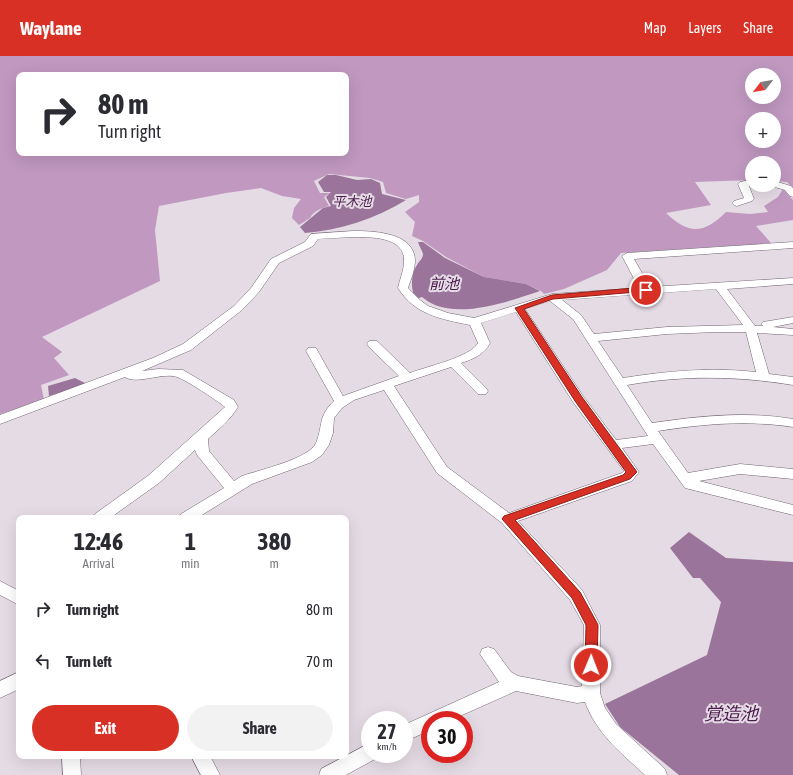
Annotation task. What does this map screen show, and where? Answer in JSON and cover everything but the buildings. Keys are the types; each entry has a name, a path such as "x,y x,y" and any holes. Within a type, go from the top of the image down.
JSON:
{"street":[{"path":"781,186 788,188 793,194"},
{"path":"737,203 749,199 746,192"},
{"path":"0,420 109,379 187,347 238,308 255,290 275,261 309,244 315,236 366,233 382,235 400,242 406,247 410,256 410,263 403,288 406,294 412,300 445,317 475,322 552,297 793,281"},
{"path":"646,290 627,256 793,245"},
{"path":"719,286 750,327 763,376"},
{"path":"552,297 577,316 653,434 690,484 793,510"},
{"path":"507,519 626,477 632,472 578,399 519,308"},
{"path":"591,338 658,330 750,327 793,320"},
{"path":"191,515 247,480 307,459 317,452 322,445 326,433 328,418 340,403 350,397 468,357 481,349 484,343 475,322"},
{"path":"750,327 793,332"},
{"path":"374,344 408,378"},
{"path":"312,351 340,403"},
{"path":"453,362 482,391"},
{"path":"104,515 154,479 227,414 232,407 229,402 179,373 158,373 109,379"},
{"path":"619,382 680,374 727,373 763,376 793,381"},
{"path":"387,385 442,470 507,519 576,595 592,625 591,692 598,712 610,730 655,774"},
{"path":"612,445 704,420 735,418 777,420 793,424"},
{"path":"201,438 202,452 233,489"},
{"path":"685,479 740,469 793,474"},
{"path":"0,587 16,597"},
{"path":"488,654 505,677 515,683 577,695 591,692"},
{"path":"0,690 16,682"},
{"path":"451,711 515,683"},
{"path":"328,775 361,757"},
{"path":"71,759 72,775"},
{"path":"202,759 211,775"}],"shaded area":[{"path":"0,56 793,56 793,188 787,182 781,182 781,156 745,156 745,180 695,182 711,205 666,213 674,220 689,228 703,228 711,225 726,212 750,214 768,212 764,206 778,197 783,189 793,200 793,220 756,226 771,243 621,253 607,270 564,289 544,294 526,284 484,277 446,257 423,241 412,236 415,222 405,212 419,202 419,195 406,199 386,193 383,182 370,178 329,174 314,181 320,193 330,193 324,197 329,206 315,212 310,218 299,225 292,218 294,208 301,199 282,196 261,188 159,206 155,230 160,281 42,337 62,352 54,358 69,375 41,385 44,400 0,414"}],"water":[{"name":"平木池","path":"327,175 336,175 357,180 371,179 380,183 382,194 406,200 370,218 332,229 305,233 300,227 323,208 331,206 326,197 331,192 324,192 318,182"},
{"name":"前池","path":"418,242 423,242 445,258 484,277 526,284 540,291 502,303 460,309 447,308 433,304 422,297 416,299 412,287 412,277 415,268 423,256"},
{"path":"75,378 87,384 49,396 48,386"},
{"name":"覚造池","path":"689,532 726,558 793,562 793,775 679,775 620,727 605,704 707,655 721,602 700,578 693,578 670,548"}],"route":[{"path":"591,665 592,625 576,595 507,519 626,477 632,472 578,399 519,308 552,297 646,290"}]}
